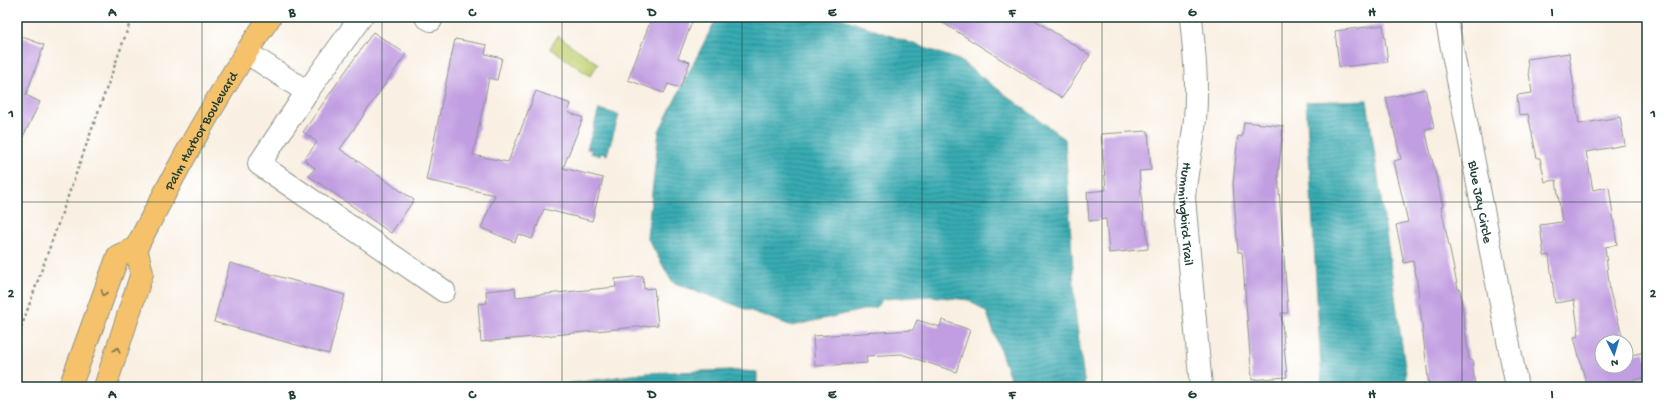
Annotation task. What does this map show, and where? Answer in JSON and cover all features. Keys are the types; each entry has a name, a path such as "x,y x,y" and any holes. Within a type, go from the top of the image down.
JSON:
{"main road":[{"name":"Palm Harbor Boulevard","path":"136,248 168,187 246,52 270,17"},
{"path":"70,387 118,256 136,248 142,273 105,387"}],"street":[{"path":"361,17 258,164 444,292"},
{"name":"Hummingbird Trail","path":"1191,17 1196,95 1193,140 1186,177 1184,198 1202,387"},
{"name":"Blue Jay Circle","path":"1446,17 1517,387"},
{"path":"246,52 307,92"}],"path":[{"path":"17,339 132,17"}],"green space":[{"path":"558,36 598,64 590,76 550,48"}],"water":[{"path":"717,17 838,17 959,60 1065,139 1076,318 1085,387 1013,387 987,313 969,300 930,296 883,299 876,307 792,326 672,282 647,237 659,131"},
{"path":"1367,100 1408,387 1322,387 1306,102"},
{"path":"599,109 619,115 607,155 601,153 600,156 590,153 592,150 587,149"},
{"path":"729,370 757,372 757,387 544,387 647,373"}],"building":[{"path":"652,17 694,17 678,58 690,62 680,88 668,84 664,93 628,80"},
{"path":"934,17 1030,17 1090,55 1062,98"},
{"path":"1383,25 1388,62 1339,67 1335,31"},
{"path":"373,32 406,54 340,149 414,200 391,233 309,176 315,168 304,160 317,142 303,132"},
{"path":"17,35 44,45 26,95 40,102 17,149"},
{"path":"455,39 487,45 485,54 502,58 497,80 489,78 473,155 508,162 536,91 571,104 568,112 583,118 563,168 603,178 592,221 544,209 532,239 518,234 515,242 481,228 495,195 426,180"},
{"path":"1569,53 1579,124 1620,117 1625,145 1586,152 1593,190 1609,187 1617,245 1605,247 1610,292 1622,334 1594,334 1594,374 1634,374 1634,354 1645,352 1647,361 1647,377 1609,387 1587,387 1574,337 1579,336 1574,300 1555,303 1549,255 1544,256 1540,225 1562,222 1556,180 1545,182 1540,158 1537,158 1528,114 1519,115 1517,95 1532,93 1527,59"},
{"path":"1425,89 1434,127 1425,129 1443,206 1441,207 1458,289 1460,289 1469,360 1472,360 1475,387 1429,387 1417,280 1413,261 1404,263 1396,225 1408,222 1394,161 1401,159 1386,98"},
{"path":"1244,122 1283,126 1278,175 1288,313 1281,313 1287,377 1252,380 1242,252 1238,252 1233,184 1238,136 1242,137"},
{"path":"1148,131 1151,170 1139,171 1144,225 1146,225 1148,249 1109,253 1106,219 1089,221 1087,192 1106,190 1101,134"},
{"path":"230,263 345,295 329,354 214,322"},
{"path":"643,276 644,289 654,288 658,325 481,342 478,304 487,303 486,291 515,288 516,297 616,287 615,279"},
{"path":"917,320 940,327 942,320 970,330 956,372 901,354 866,356 867,363 815,366 813,336 913,330"}]}
